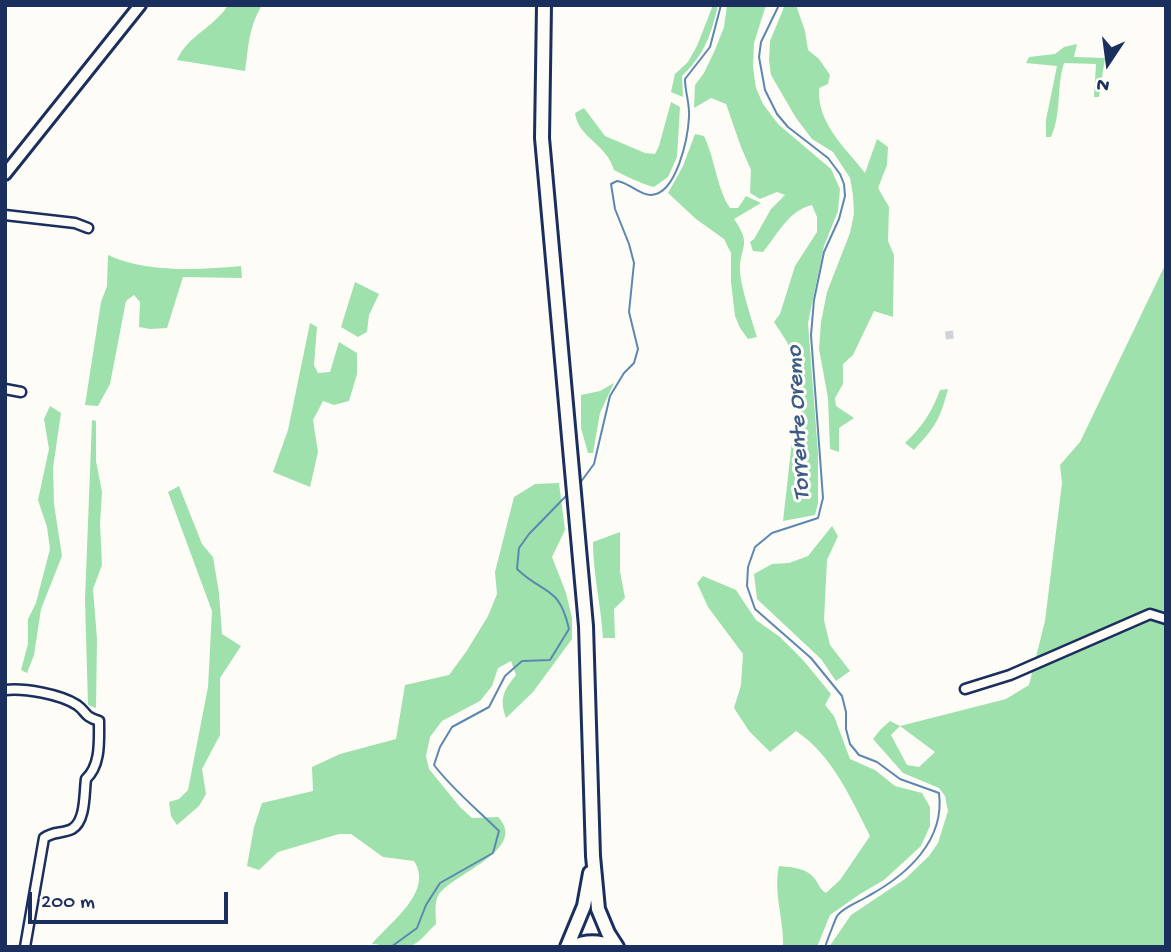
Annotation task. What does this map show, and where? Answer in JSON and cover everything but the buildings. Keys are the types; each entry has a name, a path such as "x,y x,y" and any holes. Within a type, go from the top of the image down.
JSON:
{"main road":[{"path":"544,5 542,138 587,650 593,856 598,908 617,947"},
{"path":"569,947 584,906 593,856"},
{"path":"569,947 584,942 611,947"}],"street":[{"path":"5,174 140,5"},
{"path":"5,215 75,223 88,229"},
{"path":"5,389 21,392"},
{"path":"965,689 1010,675 1150,614 1166,619"},
{"path":"5,690 19,688 54,696 78,705 87,718 99,721 100,741 94,772 86,779 81,820 72,829 50,833 44,838 25,947"}],"green space":[{"path":"228,5 262,5 248,45 245,71 177,60 188,44 223,13"},
{"path":"713,5 718,5 706,43 682,76 683,97 671,92 675,74 688,62 697,46"},
{"path":"727,5 766,5 754,43 756,88 763,104 778,124 831,169 840,189 838,211 824,246 808,323 818,453 818,503 815,515 783,521 792,441 802,416 794,387 798,370 787,342 774,322 780,314 795,266 817,232 817,217 812,205 804,208 784,224 763,252 753,251 750,242 771,209 785,195 777,192 760,199 750,193 751,170 726,104 711,98 694,108 695,85 715,50 724,27"},
{"path":"785,5 796,5 808,50 819,59 830,75 828,84 819,88 823,113 834,134 865,173 877,139 888,147 887,165 878,188 889,207 888,241 894,255 893,317 874,311 853,355 843,364 843,384 835,398 836,406 854,418 839,428 839,452 830,449 828,398 819,349 827,292 850,233 854,214 853,195 850,178 833,152 812,139 796,118 771,75 770,41"},
{"path":"1077,44 1074,57 1105,58 1099,97 1094,97 1096,64 1064,63 1054,128 1051,137 1046,137 1046,120 1057,66 1026,63 1029,57 1055,54 1064,47"},
{"path":"671,102 680,107 677,157 668,177 654,187 614,170 605,153 581,129 575,113 584,108 605,136 645,153 655,154"},
{"path":"695,134 704,136 730,208 738,208 746,196 761,203 734,219 743,235 740,272 757,337 748,339 735,316 731,253 724,239 696,219 668,193 683,166"},
{"path":"108,255 139,265 156,267 191,269 241,266 242,278 183,277 167,328 139,327 140,302 134,295 126,301 110,384 98,406 85,405 101,302 107,286"},
{"path":"1166,263 1166,947 829,947 851,915 905,879 929,856 938,843 948,811 945,796 939,788 903,773 873,739 890,721 900,726 1006,699 1029,685 1045,621 1062,483 1060,465 1080,442","holes":["900,726 935,752 919,767 907,765 891,735"]},
{"path":"355,282 379,294 369,315 367,332 358,337 341,327"},
{"path":"310,323 317,327 314,365 318,373 330,372 339,342 357,353 357,374 349,401 334,405 323,401 313,420 318,452 310,487 273,472 288,430"},
{"path":"614,383 600,413 593,453 588,453 581,428 581,395 600,391"},
{"path":"948,389 936,422 914,450 905,443 926,419 940,390"},
{"path":"50,406 61,413 53,468 54,504 62,556 41,609 34,655 27,673 21,670 28,644 28,619 36,603 50,549 47,527 38,500 49,449 44,419"},
{"path":"92,420 96,421 96,461 102,492 102,565 93,589 97,639 96,708 88,705 85,600"},
{"path":"559,483 565,530 552,557 566,593 572,618 572,639 533,692 506,718 504,695 516,675 511,661 498,668 492,686 480,701 442,721 430,737 426,756 429,769 472,818 498,817 505,829 504,840 496,851 438,896 436,924 420,940 406,947 372,944 414,895 419,873 414,861 383,857 351,834 339,834 278,852 259,870 247,866 254,827 262,803 313,791 312,767 340,754 396,739 405,685 449,675 488,616 497,594 495,572 514,497 535,484"},
{"path":"179,486 202,544 213,557 222,634 241,646 220,678 220,735 202,769 206,794 199,806 177,825 171,816 169,802 179,799 188,790 208,687 212,611 168,492"},
{"path":"832,526 838,536 827,560 824,620 830,645 850,671 836,681 821,659 757,599 754,574 772,564 789,563 808,556"},
{"path":"620,532 620,571 625,598 614,609 615,638 603,638 593,542"},
{"path":"703,576 736,590 756,620 780,637 831,694 825,705 834,716 850,759 875,770 895,786 922,793 930,807 930,826 921,846 884,880 830,915 817,947 783,947 777,886 779,866 808,872 826,893 840,880 870,836 839,778 809,741 796,731 770,752 749,731 734,708 741,685 743,654 708,607 697,583"}],"waterway":[{"path":"580,483 594,464 610,396 624,373 634,363 638,349 629,312 634,263 615,209 611,184 622,182 643,194 651,195 668,185 679,163 688,126 689,107 685,79 710,47 721,5"},
{"name":"Torrente Oremo","path":"779,5 761,42 759,57 765,90 777,114 788,127 828,158 840,174 845,196 839,219 824,252 814,300 811,335 823,498 818,518 772,533 755,547 748,567 747,586 755,609 811,658 842,696 850,744 859,755 877,762 900,779 939,793 936,826 921,854 898,877 840,913 825,947"},
{"path":"391,947 417,928 426,905 440,883 493,853 499,831 434,765 440,747 452,727 489,707 505,676 522,661 550,660 569,629 565,615 555,598 517,569 519,548 568,494"}],"tunnel":[{"path":"949,331 950,340"}]}
